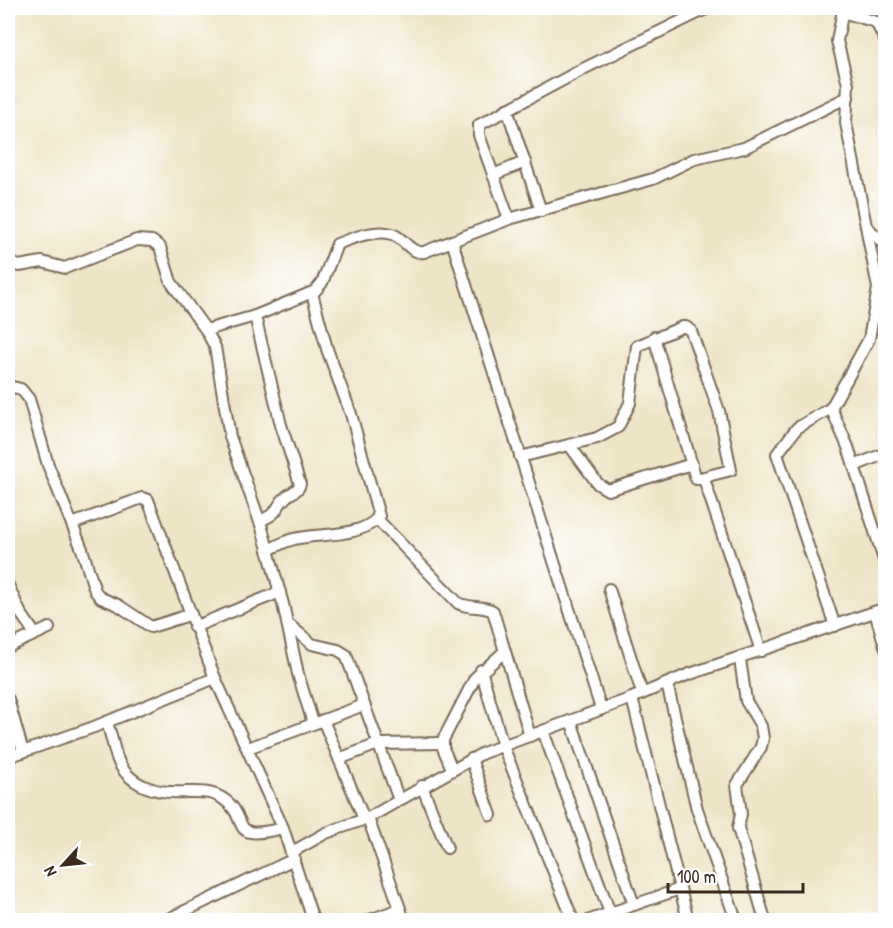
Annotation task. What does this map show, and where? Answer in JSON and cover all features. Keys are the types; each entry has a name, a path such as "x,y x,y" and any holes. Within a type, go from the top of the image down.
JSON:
{"street":[{"path":"509,219 478,127 482,122 708,8"},
{"path":"836,626 777,454 780,447 797,428 831,408 869,339 881,295 847,131 848,84 837,41 842,9 881,20 885,42"},
{"path":"207,330 255,316 312,293 322,284 333,249 337,244 362,236 389,234 421,253 509,219 653,179 694,159 744,148 848,97"},
{"path":"507,109 541,211"},
{"path":"493,175 525,162"},
{"path":"866,226 885,246"},
{"path":"8,262 19,267 42,262 65,268 137,240 152,241 162,251 174,287 207,330 219,359 230,437 260,521 280,592 299,680 366,818 404,921"},
{"path":"452,241 602,709"},
{"path":"268,550 296,538 343,534 377,519 379,513 354,424 327,349 312,293"},
{"path":"255,316 281,425 300,484 298,489 284,499 276,512 260,521"},
{"path":"520,457 570,446 606,434 622,423 632,389 635,349 639,343 654,337 688,327 718,411 731,468 696,479 654,337"},
{"path":"8,386 21,389 27,395 48,465 72,524 93,586 101,598 118,605 151,627 189,615"},
{"path":"831,408 854,466 885,566"},
{"path":"570,446 598,484 608,490 692,464"},
{"path":"854,466 885,453"},
{"path":"704,478 761,651"},
{"path":"72,524 142,498 147,499 189,615 215,678 283,828 313,921"},
{"path":"377,519 458,603 470,608 488,608 493,611 530,736"},
{"path":"8,585 20,612 35,634"},
{"path":"609,590 637,695 688,921"},
{"path":"194,627 280,592"},
{"path":"166,921 191,915 293,856 326,833 366,818 471,759 637,695 880,610 885,649"},
{"path":"287,623 312,644 345,653 399,800"},
{"path":"8,647 49,628"},
{"path":"452,769 442,743 471,683 481,670 505,651"},
{"path":"740,660 746,701 761,726 763,738 737,785 741,814 738,828 765,921"},
{"path":"481,670 503,746 573,921"},
{"path":"8,757 106,722 215,678"},
{"path":"667,684 697,809 736,921"},
{"path":"8,699 22,752"},
{"path":"248,748 364,705"},
{"path":"571,721 634,905"},
{"path":"106,722 118,759 138,785 171,793 209,792 230,804 240,824 251,833 261,834 283,828"},
{"path":"543,731 610,913"},
{"path":"339,759 378,744 442,743"},
{"path":"471,759 491,815"},
{"path":"422,786 447,848"},
{"path":"590,921 680,889"},
{"path":"370,921 399,909"}]}
